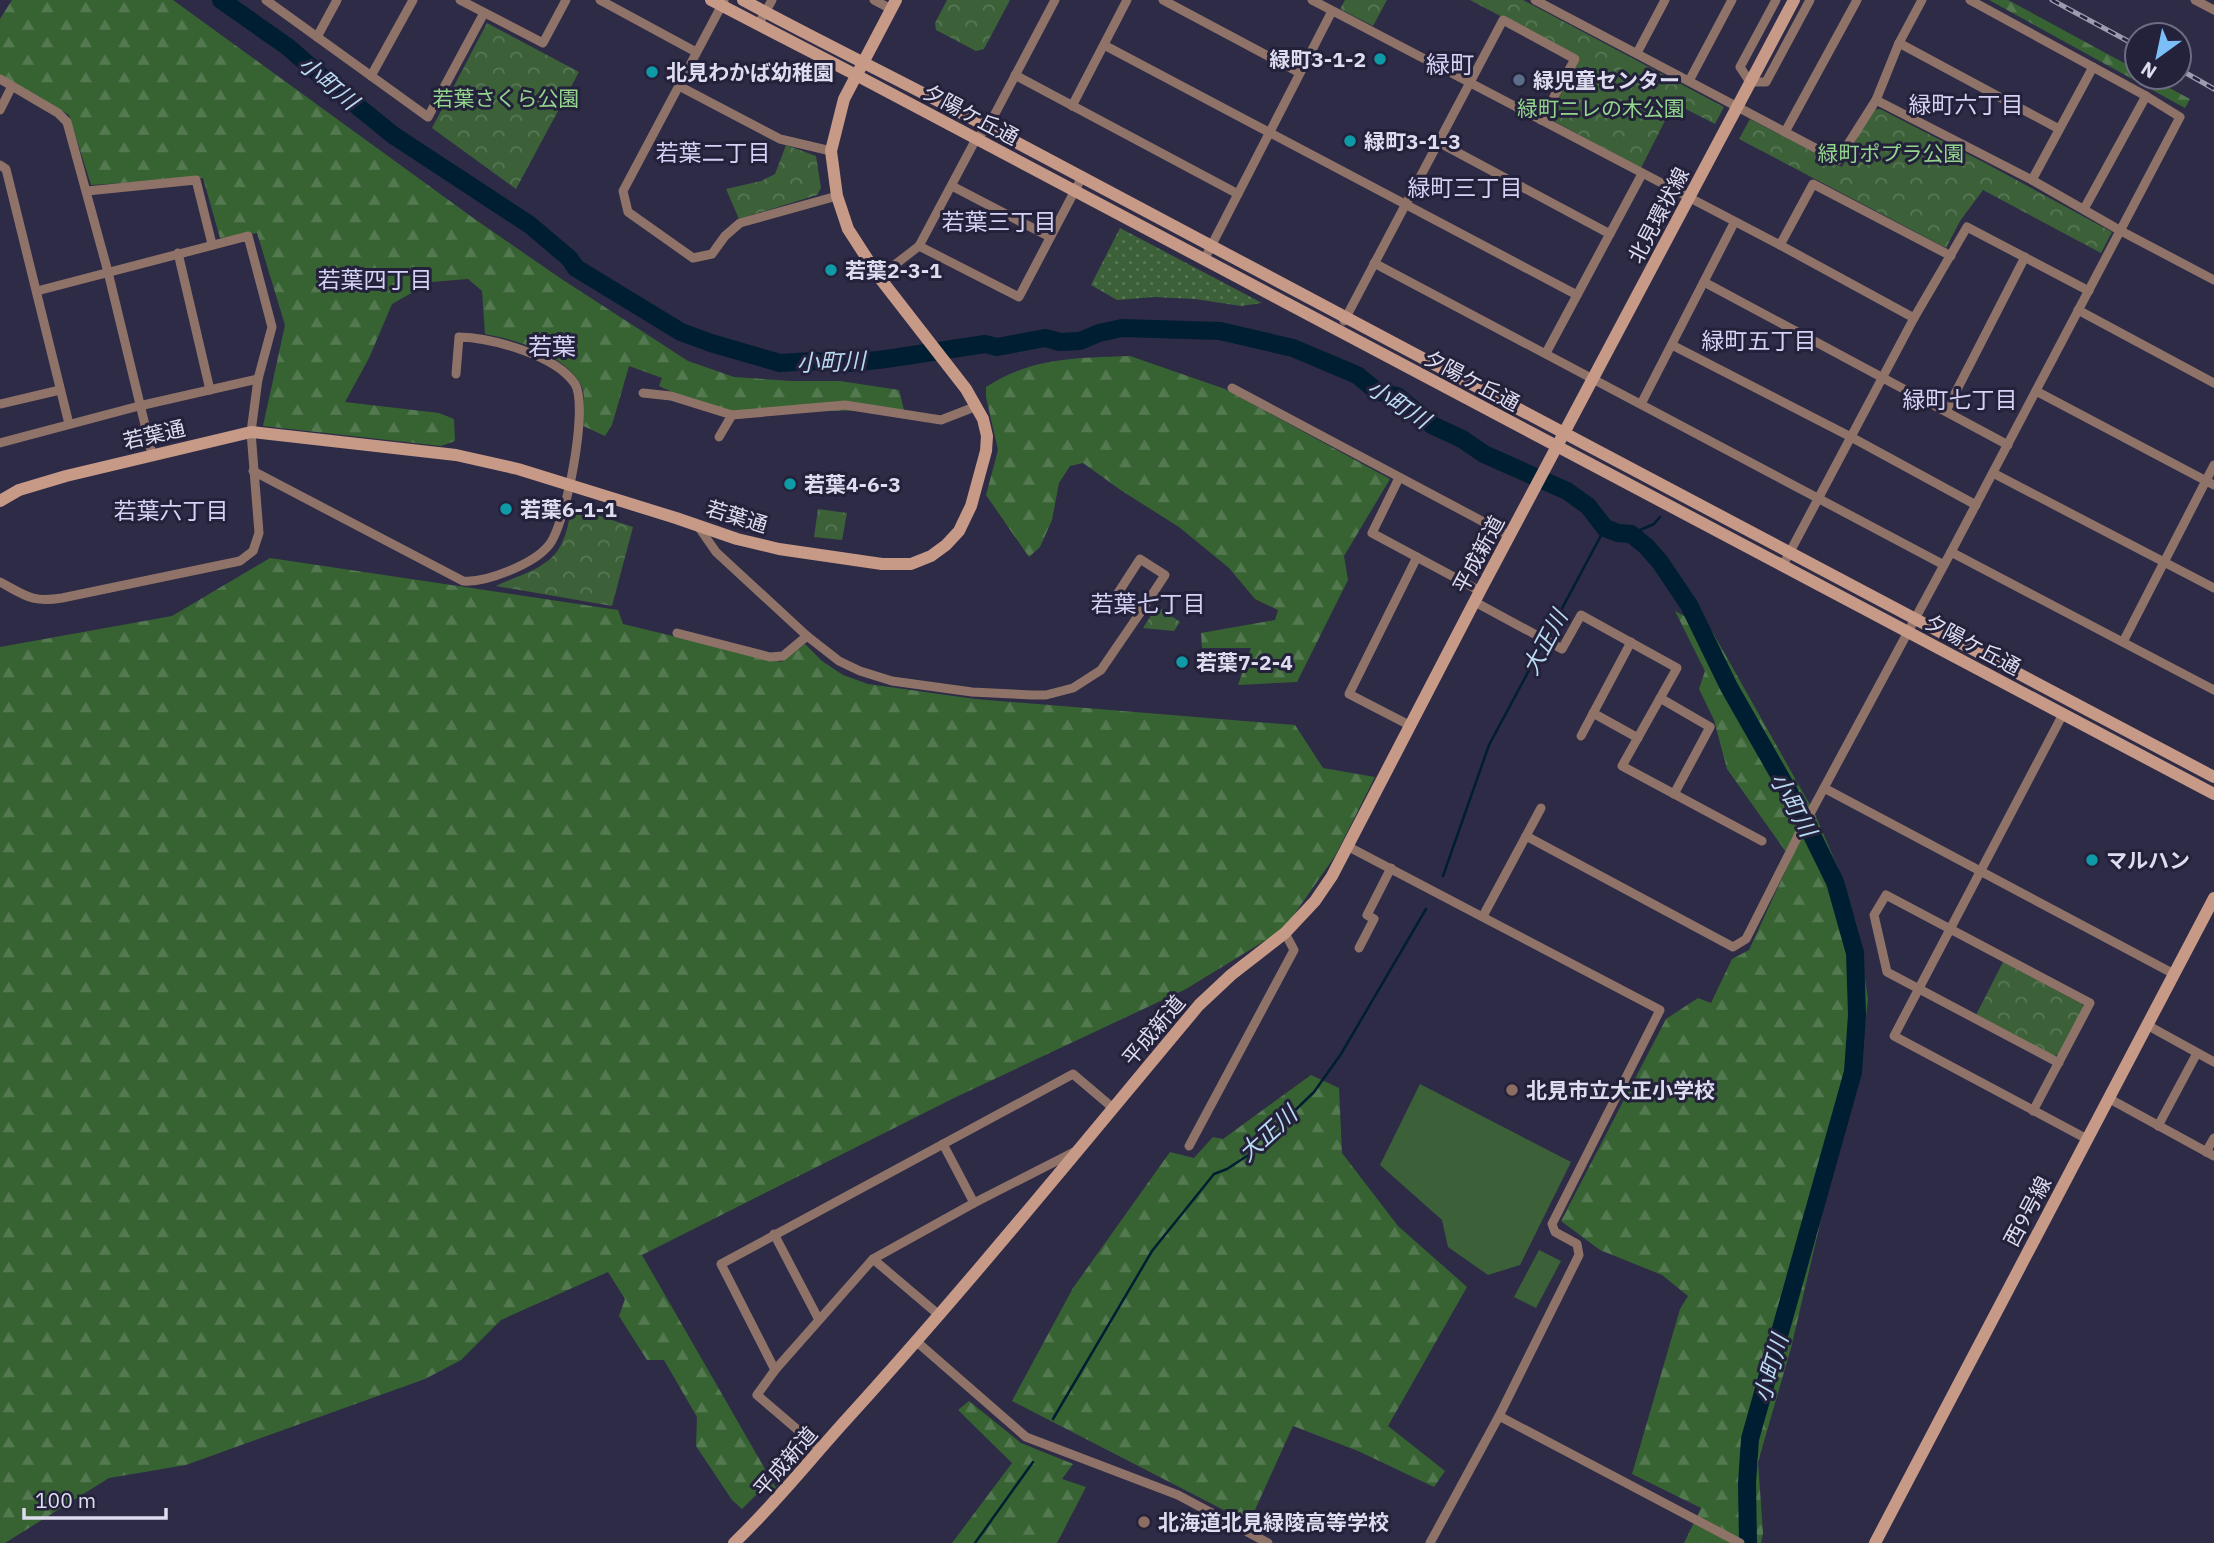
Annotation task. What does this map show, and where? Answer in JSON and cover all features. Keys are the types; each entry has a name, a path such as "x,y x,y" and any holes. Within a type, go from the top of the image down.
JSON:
{"street":[{"path":"266,0 428,117 484,13"},
{"path":"317,37 337,0"},
{"path":"371,76 413,0"},
{"path":"460,0 543,43 566,0"},
{"path":"600,0 696,52"},
{"name":"夕陽ケ丘通","path":"743,0 976,139 2214,794"},
{"path":"758,25 772,0"},
{"path":"874,0 893,5"},
{"path":"879,276 919,246 976,139 988,127 1055,0"},
{"path":"1072,106 1127,0"},
{"path":"1163,0 1300,73"},
{"path":"1312,0 1914,318"},
{"path":"1535,0 1838,160 1876,100 1899,43 1922,0"},
{"path":"1637,53 1665,0"},
{"path":"1689,81 1732,0"},
{"path":"1776,0 1740,67 1750,82 1766,82 1810,0"},
{"name":"北見環状線","path":"1557,448 1794,0"},
{"path":"1785,132 1857,0"},
{"path":"1526,836 1733,947 1746,939 2180,117 1970,0"},
{"path":"2195,0 2209,5"},
{"path":"719,2 679,86 622,191 628,212 693,258 712,254 725,236 740,223 836,196"},
{"name":"夕陽ケ丘通","path":"719,2 758,25 988,127 1564,435 1791,551 2214,777"},
{"name":"若葉通","path":"0,501 19,490 152,454 251,432 456,455 570,485 737,539 779,549 882,564 911,564 931,556 946,545 958,531 971,506 986,451 986,436 977,406 879,276 848,229 836,196 831,151 844,99 893,5"},
{"path":"1204,260 1332,11"},
{"path":"1339,331 1503,20 1575,59 1542,120"},
{"path":"1899,43 2059,128"},
{"path":"1104,45 1577,295"},
{"path":"2032,180 2093,67"},
{"path":"1016,75 1238,194"},
{"path":"0,79 58,113 67,122 108,272 152,454"},
{"path":"0,110 12,86"},
{"path":"679,86 780,139 831,151"},
{"path":"2084,209 2146,96"},
{"path":"1876,100 2032,180 2120,231 2214,280"},
{"path":"1438,142 1610,234"},
{"path":"0,165 6,169 69,424"},
{"path":"1546,354 1642,174"},
{"path":"919,246 1019,297 1082,177"},
{"path":"87,191 196,180 212,244"},
{"path":"1780,245 1813,184 1951,256"},
{"path":"952,186 1050,237"},
{"path":"1641,404 1734,223"},
{"path":"1783,565 1914,318 1968,227 2089,291"},
{"path":"0,582 27,597 43,601 240,561 253,551 259,533 251,432 258,379 272,327 248,236 37,291"},
{"path":"178,253 210,390"},
{"path":"1945,411 2025,257"},
{"path":"1374,263 1944,565"},
{"path":"1704,282 2008,445"},
{"path":"2078,310 2214,383"},
{"path":"254,471 463,581 474,582 527,562 548,547 558,532 570,485 580,406 579,393 562,372 515,347 478,338 459,337 456,374"},
{"path":"1672,345 1852,437 1976,505"},
{"path":"0,443 139,406 258,379"},
{"path":"1232,388 1510,536"},
{"path":"0,404 60,390"},
{"path":"2035,391 2210,483"},
{"path":"643,394 671,396 732,415 845,405 941,420 977,406"},
{"path":"719,438 732,415"},
{"name":"平成新道","path":"734,1543 764,1514 917,1342 1199,1006 1231,975 1285,933 1315,901 1349,846 1557,448"},
{"path":"2123,642 2164,561 2210,483 2214,465"},
{"path":"1993,473 2214,588"},
{"path":"1399,478 1373,533 1562,649 1581,615 1677,668 1622,766 1762,841"},
{"path":"697,524 716,552 807,636 839,661 880,678 972,692 1046,695 1073,688 1096,674 1139,613 1165,575 1140,559 1115,597 1139,613"},
{"path":"1951,552 2214,690"},
{"path":"1411,726 1349,694 1416,557"},
{"path":"677,634 770,657 783,656 807,636"},
{"path":"1581,736 1631,642"},
{"path":"1660,698 1710,727 1674,794"},
{"path":"1593,713 1638,738"},
{"path":"2063,714 1894,1036 2087,1139"},
{"path":"1824,788 2174,974"},
{"path":"1483,916 1541,807"},
{"path":"1349,846 1660,1010 1552,1224 1555,1232 1577,1244 1580,1255 1499,1416 1430,1543"},
{"path":"1359,948 1374,919 1367,915 1391,868"},
{"path":"2033,1111 2059,1063 2090,1003 1886,895 1874,915 1887,972 2059,1063"},
{"name":"西9号線","path":"1875,1543 2214,898"},
{"path":"1189,1146 1293,950 1285,933"},
{"path":"2147,1025 2214,1062"},
{"path":"2158,1126 2197,1053"},
{"path":"775,1370 721,1264 1073,1074 1113,1108"},
{"path":"2108,1098 2210,1154 2214,1138"},
{"path":"943,1144 974,1203"},
{"path":"820,1449 758,1395 775,1370 873,1259 1076,1151"},
{"path":"774,1234 819,1320"},
{"path":"873,1259 939,1315"},
{"path":"917,1342 1026,1437 1178,1495 1268,1543"},
{"path":"1499,1416 1740,1543"}],"green space":[{"path":"12,0 173,0 476,220 688,361 734,377 840,381 899,390 904,410 730,412 690,400 659,386 662,378 629,366 612,425 605,436 579,424 583,389 563,365 539,350 485,334 482,291 468,279 431,282 392,304 369,358 345,402 439,413 454,419 455,441 441,446 263,426 285,325 257,233 220,238 203,178 91,185 69,115 0,75 0,19"},
{"path":"947,0 1010,0 984,49 976,51 936,30 935,23"},
{"path":"1345,0 1387,0 1373,26 1340,9"},
{"name":"緑町ニレの木公園","path":"1470,0 1523,0 1724,107 1715,124 1674,103 1641,168 1548,118 1580,58"},
{"path":"1989,0 2008,0 2123,62 2123,74"},
{"name":"若葉さくら公園","path":"487,23 579,72 516,189 432,128"},
{"path":"2154,91 2175,91 2190,99 2185,108"},
{"name":"緑町ポプラ公園","path":"1880,109 2112,232 2101,253 1983,190 1960,221 1946,248 1739,139 1750,119 1842,167 1872,110"},
{"path":"786,145 816,156 821,188 817,195 739,219 726,189 761,181 775,174"},
{"path":"1120,228 1262,303 1241,306 1195,299 1154,297 1117,300 1091,285"},
{"path":"1130,356 1225,389 1390,479 1344,556 1348,580 1297,682 1238,685 1251,648 1202,648 1201,633 1275,620 1278,610 1255,599 1229,568 1179,527 1083,463 1070,466 1059,483 1052,520 1040,547 1029,557 986,495 998,450 986,387 1020,370 1056,361"},
{"path":"572,507 633,527 612,606 496,586 541,566 556,553 565,536"},
{"path":"818,509 847,513 842,540 814,537"},
{"path":"270,558 618,610 623,624 781,662 805,644 822,661 843,675 868,684 975,699 1295,725 1323,768 1375,777 1335,856 1284,929 1186,989 956,1097 642,1255 776,1488 759,1492 742,1509 732,1500 696,1446 697,1417 664,1360 647,1360 619,1316 625,1299 608,1272 501,1320 461,1360 425,1379 186,1465 109,1478 5,1543 0,1543 0,647 172,616"},
{"path":"1157,606 1180,622 1174,631 1143,628"},
{"path":"1675,611 1712,631 1814,812 1838,868 1857,927 1868,999 1858,1085 1826,1198 1791,1348 1758,1462 1763,1533 1761,1543 1684,1543 1701,1508 1632,1474 1680,1309 1688,1296 1662,1275 1600,1250 1561,1221 1666,1019 1698,998 1711,1003 1732,959 1749,950 1791,859 1727,769 1714,720 1699,689 1705,671"},
{"path":"2003,962 2082,1004 2084,1009 2060,1054 2054,1056 1976,1015"},
{"path":"1311,1075 1339,1088 1342,1153 1398,1226 1467,1287 1388,1426 1445,1471 1434,1487 1358,1451 1293,1426 1249,1523 1012,1401 1073,1288 1170,1152 1194,1158 1213,1137 1223,1139"},
{"path":"1420,1084 1571,1162 1520,1265 1488,1275 1448,1247 1442,1220 1380,1165"},
{"path":"1539,1250 1561,1261 1536,1308 1514,1297"},
{"path":"969,1401 1021,1443 1073,1464 1062,1479 1086,1487 1057,1543 952,1543 1012,1463 958,1410"}],"waterway":[{"name":"小町川","path":"221,0 288,47 393,135 530,225 569,258 576,268 681,332 780,363 852,363 985,344 997,347 1045,338 1060,342 1080,341 1122,328 1220,331 1293,348 1357,375 1378,392 1397,396 1432,425 1462,439 1484,454 1567,491 1588,506 1605,528 1631,534 1646,546 1689,605 1729,687 1802,815 1835,882 1855,953 1857,1015 1853,1072 1750,1439 1747,1483 1748,1543"},
{"path":"1631,534 1654,524 1660,517"},
{"name":"大正川","path":"1443,876 1489,745 1605,528"},
{"name":"大正川","path":"1053,1419 1152,1251 1214,1174 1253,1152 1255,1144 1262,1136 1285,1120 1314,1092 1341,1054 1426,909"},
{"name":"大正川","path":"975,1543 1033,1462"}],"railway":[{"path":"2052,0 2123,38"},
{"path":"2193,77 2214,89"}],"place":[{"name":"緑町3-1-2","path":"1380,59"},
{"name":"北見わかば幼稚園","path":"652,72"},
{"name":"緑児童センター","path":"1519,80"},
{"name":"緑町3-1-3","path":"1350,141"},
{"name":"若葉2-3-1","path":"831,270"},
{"name":"若葉4-6-3","path":"790,484"},
{"name":"若葉6-1-1","path":"506,509"},
{"name":"若葉7-2-4","path":"1182,662"},
{"name":"マルハン","path":"2092,860"},
{"name":"北見市立大正小学校","path":"1512,1090"},
{"name":"北海道北見緑陵高等学校","path":"1144,1522"}],"district":[{"name":"緑町","path":"1450,64"},
{"name":"緑町六丁目","path":"1966,104"},
{"name":"若葉二丁目","path":"713,152"},
{"name":"緑町三丁目","path":"1465,187"},
{"name":"若葉三丁目","path":"999,221"},
{"name":"若葉四丁目","path":"375,279"},
{"name":"緑町五丁目","path":"1759,340"},
{"name":"若葉","path":"552,346"},
{"name":"緑町七丁目","path":"1960,399"},
{"name":"若葉六丁目","path":"171,510"},
{"name":"若葉七丁目","path":"1148,603"}]}
